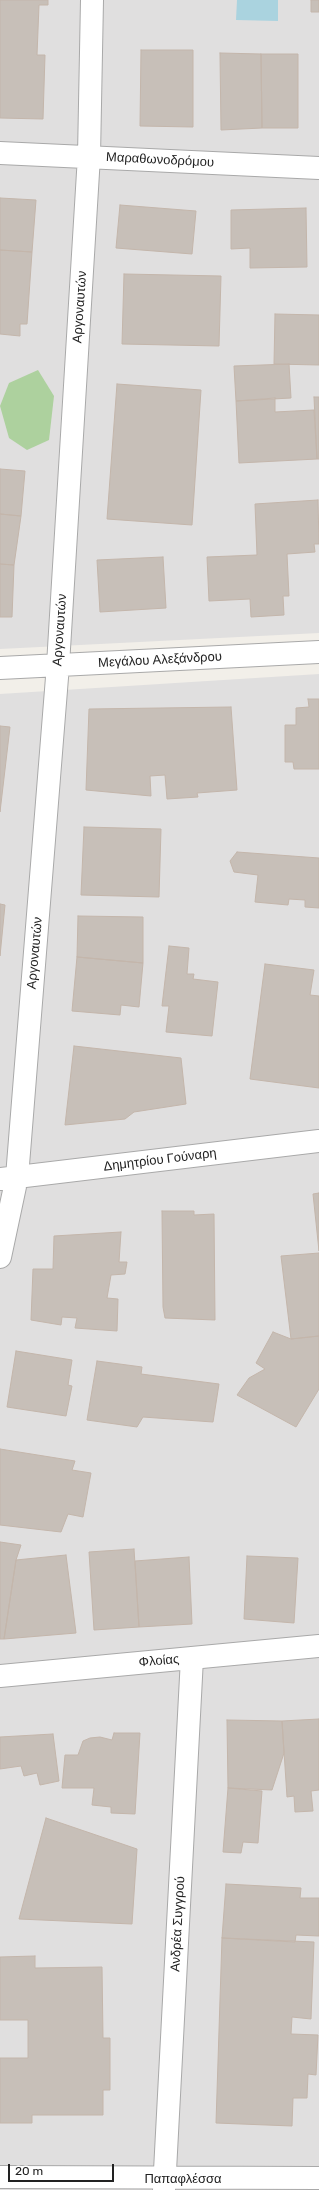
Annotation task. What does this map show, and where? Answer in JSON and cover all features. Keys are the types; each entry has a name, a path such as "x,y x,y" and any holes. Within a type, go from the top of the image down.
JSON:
{"street":[{"name":"Αργοναυτών","path":"0,1257 9,1178 58,666 89,156 92,0"},
{"name":"Μαραθωνοδρόμου","path":"0,153 319,168"},
{"name":"Μεγάλου Αλεξάνδρου","path":"0,668 319,652"},
{"name":"Δημητρίου Γούναρη","path":"9,1178 319,1141"},
{"name":"Φλοίας","path":"0,1676 319,1646"},
{"name":"Ανδρέα Συγγρού","path":"164,2184 192,1658"},
{"name":"Παπαφλέσσα","path":"0,2177 164,2184 319,2178"}],"shaded area":[{"path":"0,0 319,0 319,633 0,649"},
{"path":"319,674 319,2190 0,2190 0,694"}],"green space":[{"path":"38,370 54,396 49,440 27,450 9,438 0,406 9,383"}],"water":[{"path":"237,0 278,0 278,21 236,20"}],"building":[{"path":"0,0 48,0 48,5 39,5 37,55 45,55 43,119 0,118"},
{"path":"311,0 319,0 319,12 311,12"},
{"path":"141,50 193,50 193,127 140,126"},
{"path":"220,53 261,54 262,128 221,130"},
{"path":"261,54 298,54 298,128 262,128"},
{"path":"0,198 36,200 32,252 0,250"},
{"path":"120,205 196,211 192,254 116,248"},
{"path":"306,208 307,267 250,268 250,248 231,249 231,210"},
{"path":"0,250 32,252 27,324 20,324 20,336 0,334"},
{"path":"124,274 221,276 219,346 122,344"},
{"path":"275,314 319,315 319,365 274,364"},
{"path":"289,364 291,398 236,401 234,366"},
{"path":"117,384 201,390 192,525 107,519"},
{"path":"314,397 319,397 319,459 317,459"},
{"path":"275,398 275,412 314,410 317,459 239,463 236,401"},
{"path":"0,469 25,471 21,516 0,514"},
{"path":"318,500 319,544 314,544 315,552 287,554 289,596 283,596 284,615 251,617 250,599 209,601 207,557 257,555 255,504"},
{"path":"0,514 21,516 14,565 0,564"},
{"path":"163,557 166,608 100,612 97,560"},
{"path":"0,564 14,565 12,617 0,617"},
{"path":"308,699 319,699 319,769 294,769 293,762 285,762 285,725 296,725 296,708 309,707"},
{"path":"231,707 237,790 197,793 198,797 167,799 165,775 150,776 151,796 86,790 89,709"},
{"path":"0,726 10,727 0,812"},
{"path":"84,827 161,829 159,897 81,895"},
{"path":"237,852 319,858 319,908 305,907 305,900 289,899 288,905 255,902 258,875 234,872 230,861"},
{"path":"0,904 5,905 0,956"},
{"path":"78,916 143,917 143,963 77,957"},
{"path":"169,946 189,948 187,974 194,974 193,979 218,982 212,1036 166,1032 169,1006 162,1006"},
{"path":"77,957 143,963 139,1007 121,1005 120,1015 72,1011"},
{"path":"265,964 314,970 310,995 319,996 319,1088 250,1079"},
{"path":"74,1046 181,1058 186,1104 134,1112 125,1119 65,1125"},
{"path":"319,1193 319,1251 313,1194"},
{"path":"162,1211 194,1211 194,1215 214,1214 215,1320 165,1318 163,1307"},
{"path":"121,1232 119,1262 127,1262 125,1274 111,1275 107,1298 118,1299 117,1331 75,1328 77,1318 62,1317 61,1325 31,1320 33,1269 53,1269 54,1236"},
{"path":"319,1253 319,1336 291,1339 281,1256"},
{"path":"273,1332 291,1339 319,1336 319,1389 296,1427 237,1395 249,1378 265,1369 256,1363"},
{"path":"16,1351 72,1360 68,1385 72,1386 66,1416 7,1407"},
{"path":"97,1361 142,1367 141,1374 219,1384 213,1422 143,1417 137,1427 87,1420"},
{"path":"0,1449 75,1461 72,1470 91,1473 83,1517 68,1514 61,1532 0,1525"},
{"path":"0,1542 21,1545 16,1560 4,1639 0,1639"},
{"path":"134,1549 139,1627 94,1630 89,1552"},
{"path":"66,1555 76,1633 4,1639 16,1560"},
{"path":"247,1556 298,1558 294,1623 244,1619"},
{"path":"189,1557 192,1624 139,1627 135,1561"},
{"path":"319,1719 319,1790 311,1791 313,1811 295,1812 294,1796 287,1797 282,1721"},
{"path":"227,1720 282,1721 284,1753 272,1790 228,1788"},
{"path":"114,1733 140,1733 135,1814 111,1813 111,1807 92,1805 94,1788 62,1788 65,1755 78,1755 83,1741 90,1738 100,1737 112,1740"},
{"path":"53,1734 59,1781 40,1785 37,1773 24,1776 21,1766 0,1769 0,1737"},
{"path":"228,1788 262,1791 258,1843 243,1842 241,1853 223,1852"},
{"path":"46,1818 137,1849 132,1924 19,1919"},
{"path":"226,1884 301,1888 300,1898 319,1898 319,1936 296,1935 295,1942 222,1938"},
{"path":"222,1938 314,1942 311,2019 292,2017 291,2034 318,2035 316,2075 308,2074 307,2098 293,2098 292,2126 216,2123"},
{"path":"35,1956 35,1968 102,1967 103,2038 110,2038 110,2090 103,2090 103,2115 32,2115 32,2123 0,2123 0,2058 28,2058 28,2020 0,2020 0,1957"}]}
